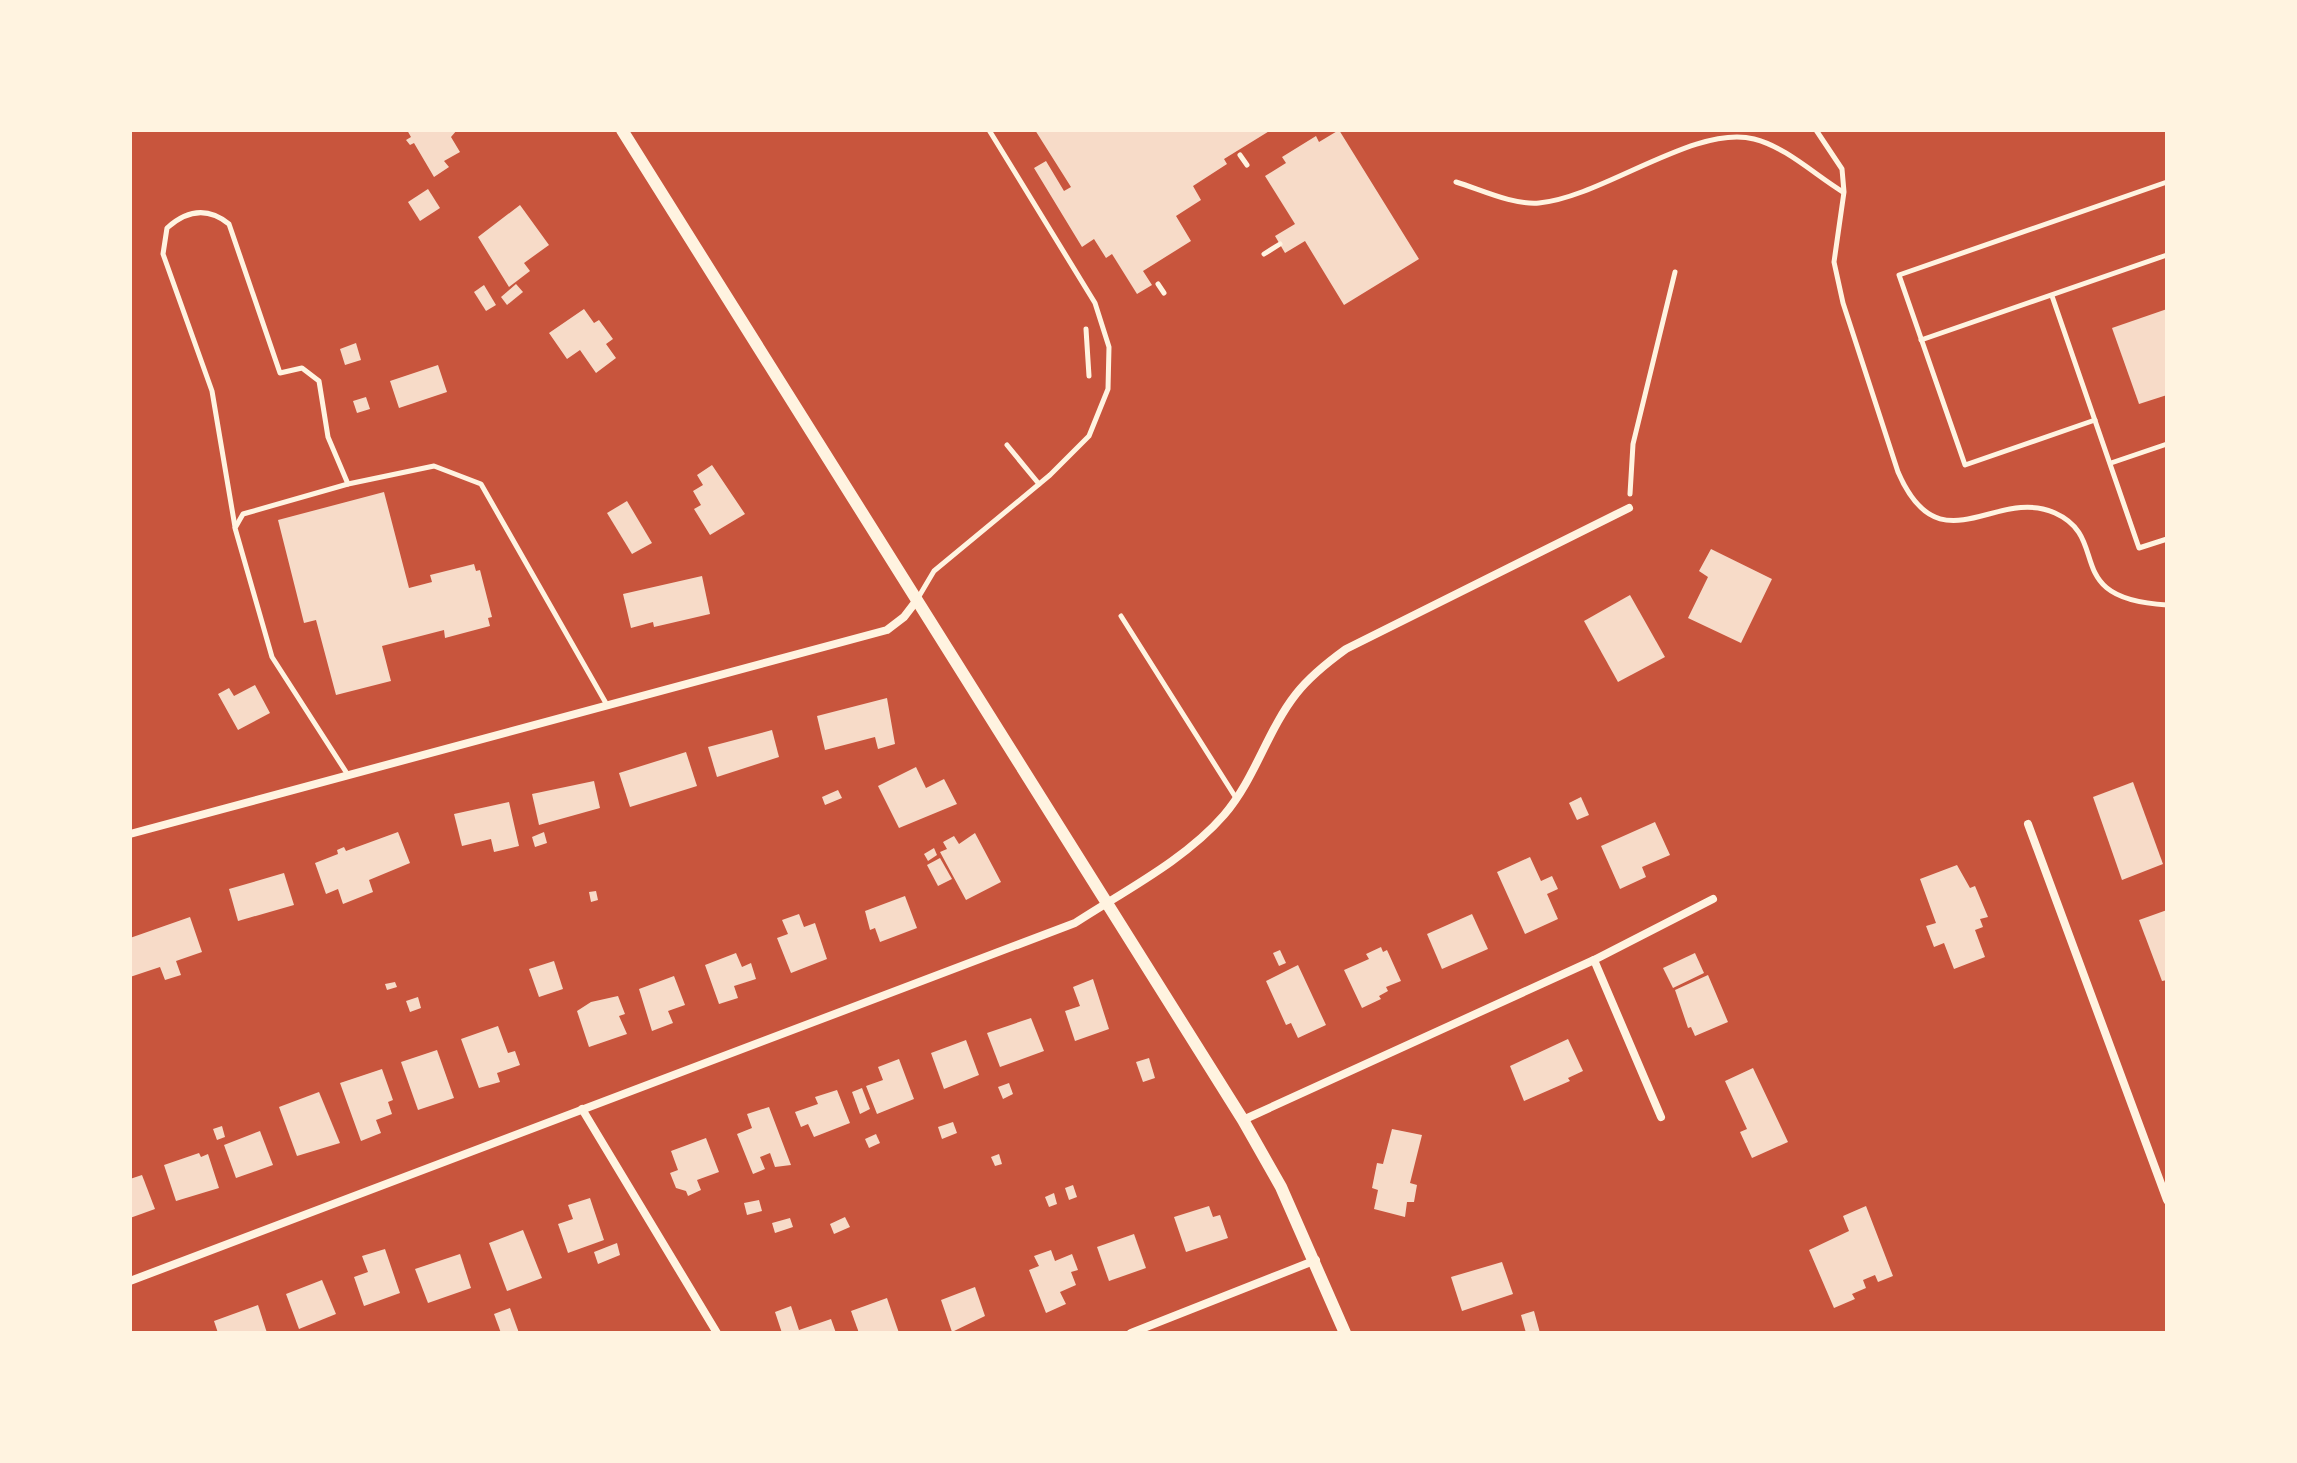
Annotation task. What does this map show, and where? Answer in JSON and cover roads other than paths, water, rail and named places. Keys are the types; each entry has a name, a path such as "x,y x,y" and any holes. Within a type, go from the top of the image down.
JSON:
{"street":[{"path":"622,130 1243,1120 1316,1260 1345,1333"},
{"path":"130,1281 1075,923 1202,838 1236,798 1296,694 1328,662 1346,649 1629,508"},
{"path":"130,834 887,630 904,617 918,599"},
{"path":"2028,824 2167,1200"},
{"path":"1243,1120 1594,960 1713,899"},
{"path":"1594,960 1661,1117"},
{"path":"582,1109 717,1333"},
{"path":"1131,1333 1316,1260"}],"lane":[{"path":"918,599 934,571 1039,484 1089,436 1108,389 1109,347 1095,303 989,130"},
{"path":"2095,420 1965,465 1899,275 2167,182"},
{"path":"348,484 328,437 319,381 302,368 280,373 229,224 216,214 187,214 167,228 163,254 212,391 235,528 272,657 348,775"},
{"path":"1921,340 2167,255"},
{"path":"2052,296 2139,548 2167,539"},
{"path":"2111,463 2167,444"},
{"path":"1007,445 1039,484"},
{"path":"235,528 243,514 348,484 434,466 481,484 607,705"},
{"path":"1121,616 1236,798"}]}
